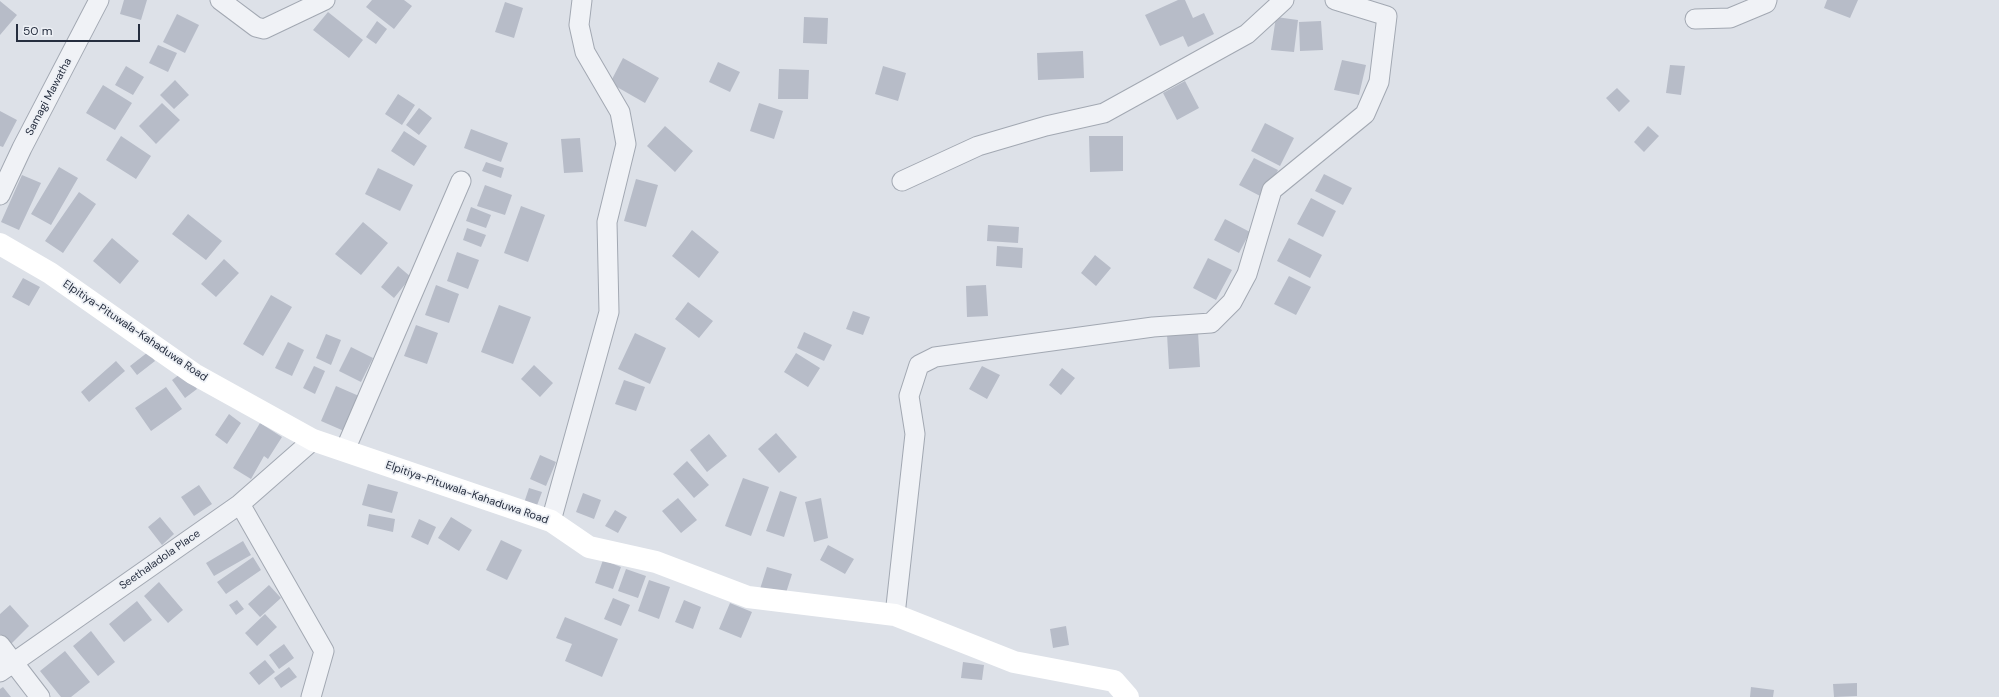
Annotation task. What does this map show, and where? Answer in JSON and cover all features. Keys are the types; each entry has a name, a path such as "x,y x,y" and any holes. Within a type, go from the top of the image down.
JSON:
{"street":[{"name":"Samagi Mawatha","path":"0,195 22,148 99,0"},
{"path":"220,0 256,27 264,29 325,0"},
{"path":"551,521 609,312 607,222 626,144 620,112 585,52 579,25 582,0"},
{"path":"902,181 978,146 1046,126 1104,113 1247,34 1284,0"},
{"path":"895,615 915,434 910,396 919,365 935,357 1153,327 1210,322 1232,302 1246,274 1272,190 1365,114 1378,82 1386,16 1335,0"},
{"path":"1695,19 1730,18 1766,3 1767,0"},
{"path":"345,450 461,181"},
{"name":"Elpitiya-Pituwala-Kahaduwa Road","path":"0,244 50,273 194,374 313,440 551,521 589,547 656,562 748,597 895,615 1014,662 1114,681 1128,697"},
{"name":"Seethaladola Place","path":"7,667 240,504 313,440"},
{"path":"240,504 324,651 311,697"},
{"path":"0,645 7,667 40,697"}],"building":[{"path":"124,0 147,0 141,20 120,14"},
{"path":"372,0 404,0 412,6 394,29 366,7"},
{"path":"1178,0 1185,0 1193,18 1204,13 1214,34 1188,47 1183,36 1160,46 1145,15"},
{"path":"1827,0 1858,0 1850,18 1824,8"},
{"path":"0,1 17,15 0,35"},
{"path":"505,2 523,8 514,38 495,32"},
{"path":"328,12 363,40 349,58 313,30"},
{"path":"177,14 199,25 185,53 163,42"},
{"path":"804,17 828,18 827,44 803,43"},
{"path":"1276,17 1298,20 1294,52 1271,50"},
{"path":"377,21 387,29 376,44 366,37"},
{"path":"1321,21 1323,50 1300,51 1299,22"},
{"path":"158,45 177,53 168,72 149,63"},
{"path":"1083,51 1084,78 1038,80 1037,53"},
{"path":"623,58 659,78 645,103 610,83"},
{"path":"1342,60 1366,65 1359,95 1334,90"},
{"path":"718,62 740,72 730,92 709,82"},
{"path":"1670,65 1685,66 1681,95 1666,93"},
{"path":"126,66 144,77 133,95 115,85"},
{"path":"883,66 906,73 898,101 875,94"},
{"path":"779,69 809,70 808,99 778,99"},
{"path":"175,80 189,95 174,109 160,95"},
{"path":"1185,81 1199,108 1177,120 1163,93"},
{"path":"103,85 132,103 115,130 86,113"},
{"path":"1617,88 1630,101 1619,112 1606,98"},
{"path":"398,94 415,105 402,125 385,114"},
{"path":"162,103 180,120 156,144 139,126"},
{"path":"759,103 783,111 774,139 750,131"},
{"path":"419,108 432,118 419,135 406,125"},
{"path":"0,111 17,120 3,147 0,146"},
{"path":"1265,123 1294,138 1280,166 1251,151"},
{"path":"665,126 693,151 675,172 647,146"},
{"path":"1648,126 1659,136 1644,152 1634,142"},
{"path":"471,129 508,143 501,162 464,148"},
{"path":"404,131 427,146 414,166 391,151"},
{"path":"121,136 151,156 136,179 106,160"},
{"path":"1089,136 1123,136 1123,171 1090,172"},
{"path":"580,138 583,172 564,173 561,139"},
{"path":"1254,158 1278,170 1264,198 1239,185"},
{"path":"486,162 504,168 501,178 482,171"},
{"path":"59,167 78,178 51,225 31,214"},
{"path":"378,168 413,185 400,211 365,194"},
{"path":"1324,174 1352,188 1343,205 1315,191"},
{"path":"22,175 41,183 19,230 1,222"},
{"path":"636,179 658,185 646,227 624,221"},
{"path":"485,185 512,195 505,215 477,206"},
{"path":"79,192 96,204 63,253 45,241"},
{"path":"1311,198 1336,211 1323,237 1297,224"},
{"path":"521,206 545,215 528,262 504,253"},
{"path":"471,207 491,215 486,228 466,221"},
{"path":"188,214 222,241 206,260 172,234"},
{"path":"1225,219 1250,232 1239,253 1214,240"},
{"path":"363,222 388,243 361,275 335,254"},
{"path":"988,225 1019,227 1018,243 987,241"},
{"path":"467,228 486,235 481,247 463,240"},
{"path":"692,230 719,252 699,278 672,256"},
{"path":"112,238 139,261 120,284 93,261"},
{"path":"1289,238 1322,255 1310,278 1277,261"},
{"path":"997,246 1023,248 1022,268 996,266"},
{"path":"457,252 479,260 468,289 447,281"},
{"path":"1095,255 1111,268 1096,286 1081,273"},
{"path":"1208,258 1232,270 1216,300 1193,288"},
{"path":"224,259 239,273 216,297 201,284"},
{"path":"398,266 411,277 394,298 381,287"},
{"path":"1289,276 1311,287 1296,315 1274,304"},
{"path":"23,278 40,287 29,306 12,297"},
{"path":"436,285 459,294 449,323 425,315"},
{"path":"986,285 988,316 967,317 966,286"},
{"path":"271,295 292,307 263,356 243,344"},
{"path":"688,302 713,321 699,338 675,319"},
{"path":"499,305 531,317 513,364 481,352"},
{"path":"853,311 870,317 863,335 846,329"},
{"path":"416,325 438,333 427,364 404,356"},
{"path":"804,332 832,345 824,361 797,348"},
{"path":"1198,332 1200,367 1169,369 1167,334"},
{"path":"635,333 666,348 650,384 618,369"},
{"path":"326,334 341,340 331,365 316,358"},
{"path":"288,342 304,350 292,376 275,368"},
{"path":"351,347 373,358 361,382 339,371"},
{"path":"148,352 155,361 137,375 130,366"},
{"path":"796,353 820,368 808,387 784,372"},
{"path":"116,361 125,371 89,402 81,392"},
{"path":"534,365 553,383 540,397 521,379"},
{"path":"314,366 325,371 315,394 303,388"},
{"path":"982,366 1000,375 987,399 969,389"},
{"path":"1062,368 1075,378 1061,395 1049,385"},
{"path":"184,371 197,389 185,398 172,380"},
{"path":"624,380 645,387 636,411 615,404"},
{"path":"336,386 359,396 344,431 321,421"},
{"path":"166,387 182,409 151,431 135,408"},
{"path":"229,414 241,423 227,444 215,435"},
{"path":"260,423 282,437 268,459 264,456 251,479 233,468"},
{"path":"776,433 797,457 779,473 758,449"},
{"path":"709,434 727,456 707,472 690,450"},
{"path":"540,455 556,462 546,486 530,479"},
{"path":"687,461 709,485 694,498 673,474"},
{"path":"743,478 769,487 751,536 725,526"},
{"path":"368,484 398,492 392,513 362,505"},
{"path":"199,485 212,504 194,516 181,497"},
{"path":"529,488 542,492 536,508 524,503"},
{"path":"780,491 797,497 784,537 766,531"},
{"path":"583,493 601,500 594,519 576,512"},
{"path":"678,498 697,520 681,533 662,511"},
{"path":"821,498 828,538 814,542 805,502"},
{"path":"615,510 627,517 618,533 605,526"},
{"path":"369,514 395,519 393,532 367,526"},
{"path":"160,517 174,534 162,545 148,527"},
{"path":"451,517 472,530 459,551 438,538"},
{"path":"419,519 436,527 428,545 411,537"},
{"path":"501,540 522,550 507,580 486,570"},
{"path":"243,541 251,555 214,576 206,563"},
{"path":"828,545 854,559 845,574 820,560"},
{"path":"253,557 261,570 226,594 217,582"},
{"path":"603,560 621,567 613,589 595,583"},
{"path":"767,567 792,574 785,596 760,589"},
{"path":"626,569 646,576 638,598 618,591"},
{"path":"649,580 670,587 659,619 638,611"},
{"path":"159,582 183,610 168,623 144,596"},
{"path":"269,585 281,598 260,617 248,604"},
{"path":"613,598 630,605 621,626 604,619"},
{"path":"237,600 244,609 236,615 229,605"},
{"path":"684,600 701,607 693,629 675,622"},
{"path":"137,601 152,620 124,642 109,624"},
{"path":"730,603 752,612 741,638 719,629"},
{"path":"10,605 29,626 10,645 0,634 0,614"},
{"path":"265,614 277,627 257,646 245,633"},
{"path":"565,617 618,639 602,677 565,661 572,644 556,638"},
{"path":"1066,626 1069,645 1053,648 1050,629"},
{"path":"91,631 115,662 98,676 73,646"},
{"path":"284,644 294,658 279,669 269,655"},
{"path":"65,651 90,682 71,697 61,697 40,671"},
{"path":"265,660 275,672 259,685 249,673"},
{"path":"963,662 984,665 982,680 961,678"},
{"path":"289,667 297,677 281,688 274,678"},
{"path":"1857,683 1857,696 1834,697 1833,684"},
{"path":"3,687 11,697 0,697 0,689"},
{"path":"1751,687 1774,690 1773,697 1750,697"}]}
